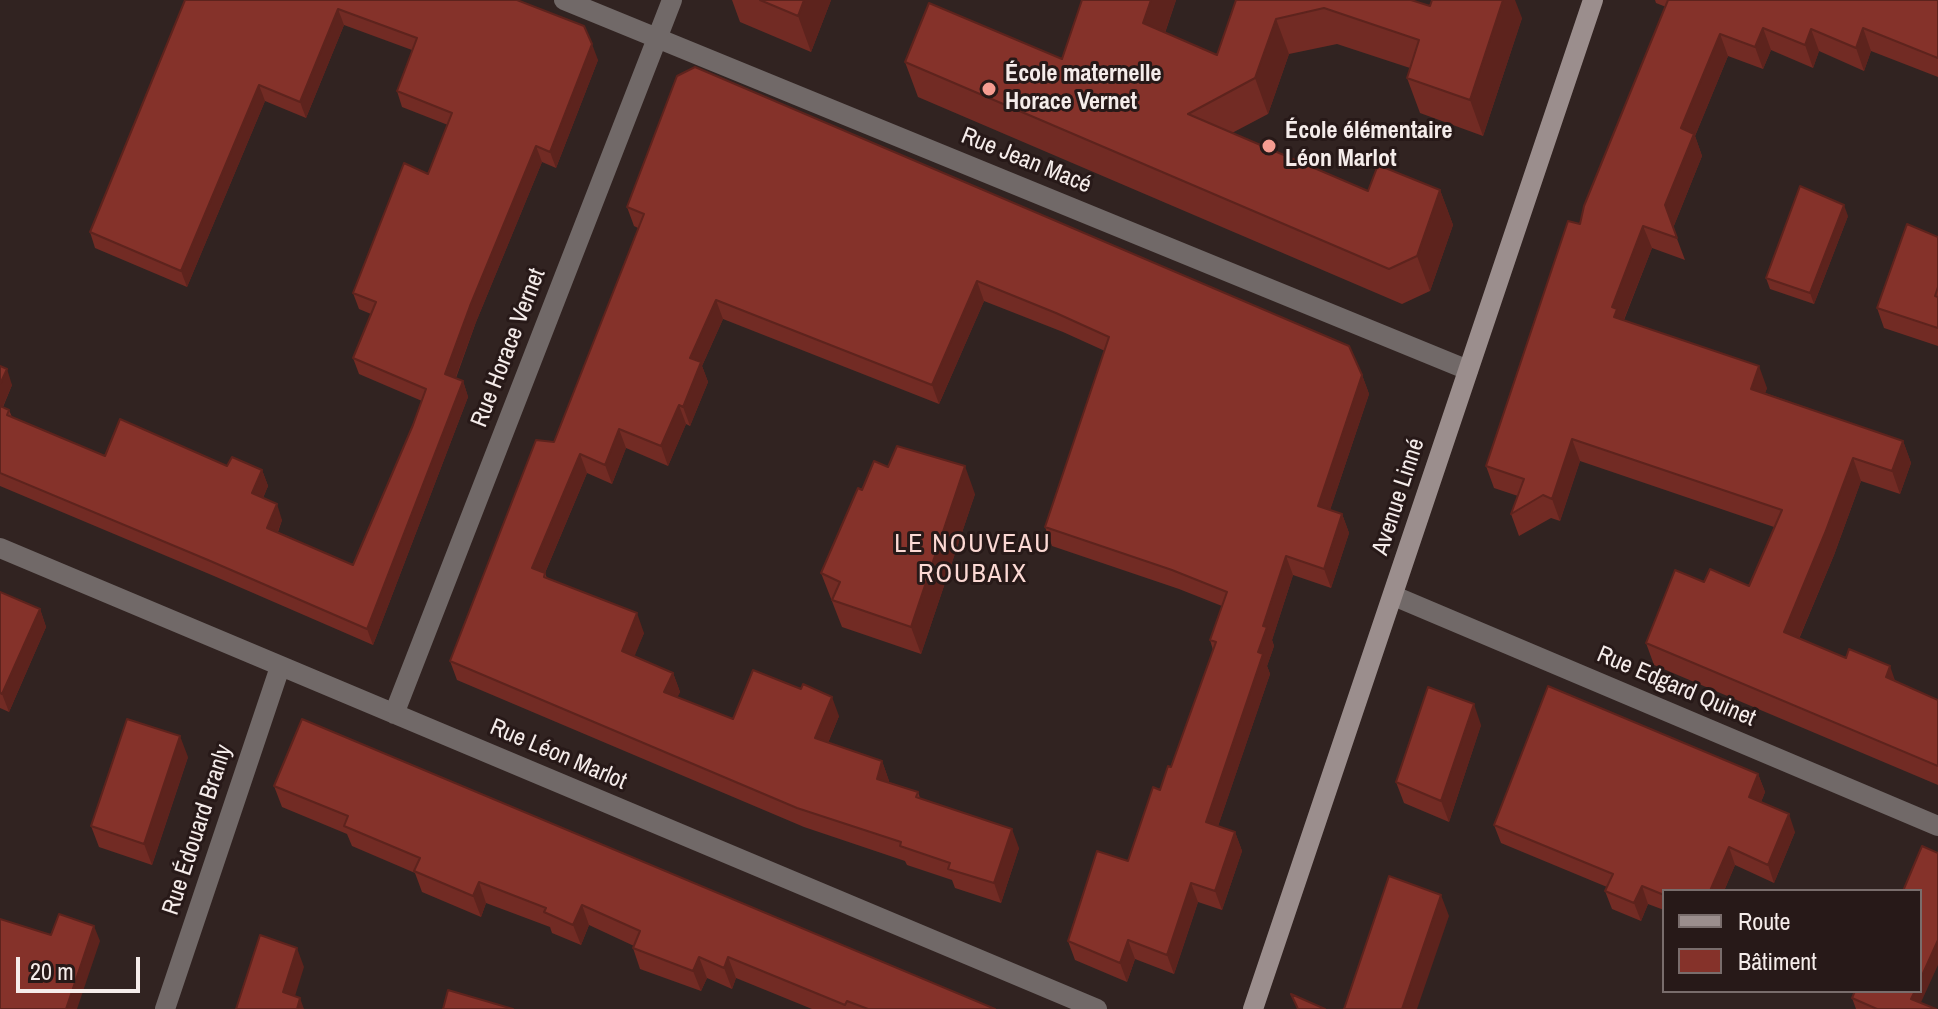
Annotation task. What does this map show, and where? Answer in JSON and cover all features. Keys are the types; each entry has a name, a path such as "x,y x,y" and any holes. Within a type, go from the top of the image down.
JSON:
{"street":[{"name":"Rue Jean Macé","path":"564,0 1468,370"},
{"name":"Rue Horace Vernet","path":"394,714 672,0"},
{"name":"Avenue Linné","path":"1253,1009 1593,0"},
{"name":"Rue Léon Marlot","path":"0,548 1097,1009"},
{"name":"Rue Edgard Quinet","path":"1394,596 1938,826"},
{"name":"Rue Édouard Branly","path":"165,1009 280,667"}],"building":[{"path":"185,0 517,0 584,26 592,44 550,152 536,146 470,306 445,374 463,381 367,629 0,473 0,406 9,410 7,415 105,456 120,419 227,466 232,457 262,470 252,493 277,504 267,528 353,565 413,425 426,389 353,358 376,302 353,293 404,163 428,174 452,113 397,91 417,38 338,9 300,102 259,85 181,271 90,232"},
{"path":"760,0 804,0 798,16"},
{"path":"1082,0 1151,0 1143,23 1217,55 1236,0 1411,0 1430,6 1432,0 1503,0 1470,100 1407,78 1419,40 1324,8 1276,19 1255,78 1188,114 1368,191 1378,165 1440,190 1417,256 1389,269 905,62 929,3 1062,59"},
{"path":"1668,0 1938,0 1938,58 1863,28 1856,48 1811,29 1805,45 1763,28 1755,47 1720,34 1681,128 1694,134 1665,205 1677,238 1643,226 1612,307 1617,309 1614,317 1759,366 1751,389 1903,441 1892,471 1853,458 1784,632 1846,658 1849,649 1890,666 1886,677 1938,700 1938,766 1646,643 1675,570 1704,582 1710,569 1749,586 1782,510 1572,439 1552,499 1543,495 1511,514 1524,479 1486,466 1568,221 1580,224 1584,206"},
{"path":"695,67 1349,346 1362,375 1318,506 1342,514 1324,569 1286,556 1263,626 1267,627 1258,652 1263,654 1206,822 1235,832 1215,891 1191,883 1167,955 1128,940 1120,963 1068,941 1097,851 1128,861 1153,787 1160,790 1168,766 1171,767 1216,642 1210,640 1227,592 1045,527 1109,337 1056,313 977,281 932,385 716,300 690,358 701,362 683,407 679,405 661,446 619,429 605,465 580,454 532,568 545,573 544,577 637,613 622,651 673,673 664,692 733,719 753,670 801,689 803,684 832,697 815,738 882,761 877,779 918,792 916,797 1012,829 994,883 948,869 950,863 900,846 901,842 797,808 450,661 536,440 554,442 644,214 627,207 677,76"},
{"path":"1800,186 1844,205 1810,293 1766,278"},
{"path":"1907,224 1938,237 1938,287 1935,296 1938,297 1938,328 1877,308"},
{"path":"0,366 7,369 0,384"},
{"path":"897,446 965,466 911,627 832,600 840,582 821,573 858,488 862,490 874,461 888,467"},
{"path":"0,592 40,609 2,694 0,693"},
{"path":"1548,686 1758,774 1749,797 1789,814 1768,865 1729,847 1711,889 1662,889 1662,894 1642,886 1634,903 1605,891 1613,874 1494,825"},
{"path":"1428,687 1474,704 1441,801 1396,782"},
{"path":"127,719 180,736 144,844 91,826"},
{"path":"302,719 995,1009 868,1009 847,1001 845,1005 728,957 724,968 699,957 693,971 633,948 640,931 582,905 573,925 544,912 546,908 479,882 473,896 414,871 420,858 344,826 348,816 274,786"},
{"path":"1922,846 1938,853 1938,940 1922,976 1922,889 1904,889"},
{"path":"1389,876 1441,895 1402,1009 1344,1009"},
{"path":"59,914 94,926 66,1009 0,1009 0,919 51,935"},
{"path":"260,935 297,948 283,992 300,998 297,1009 236,1009"},
{"path":"448,990 513,1009 443,1009"},
{"path":"1854,993 1914,993 1911,999 1936,1009 1877,1009 1852,998"},
{"path":"1291,994 1325,1009 1298,1009"}],"place":[{"name":"École maternelle Horace Vernet","path":"989,89"},
{"name":"École élémentaire Léon Marlot","path":"1269,146"}],"district":[{"name":"LE NOUVEAU ROUBAIX","path":"973,560"}]}
